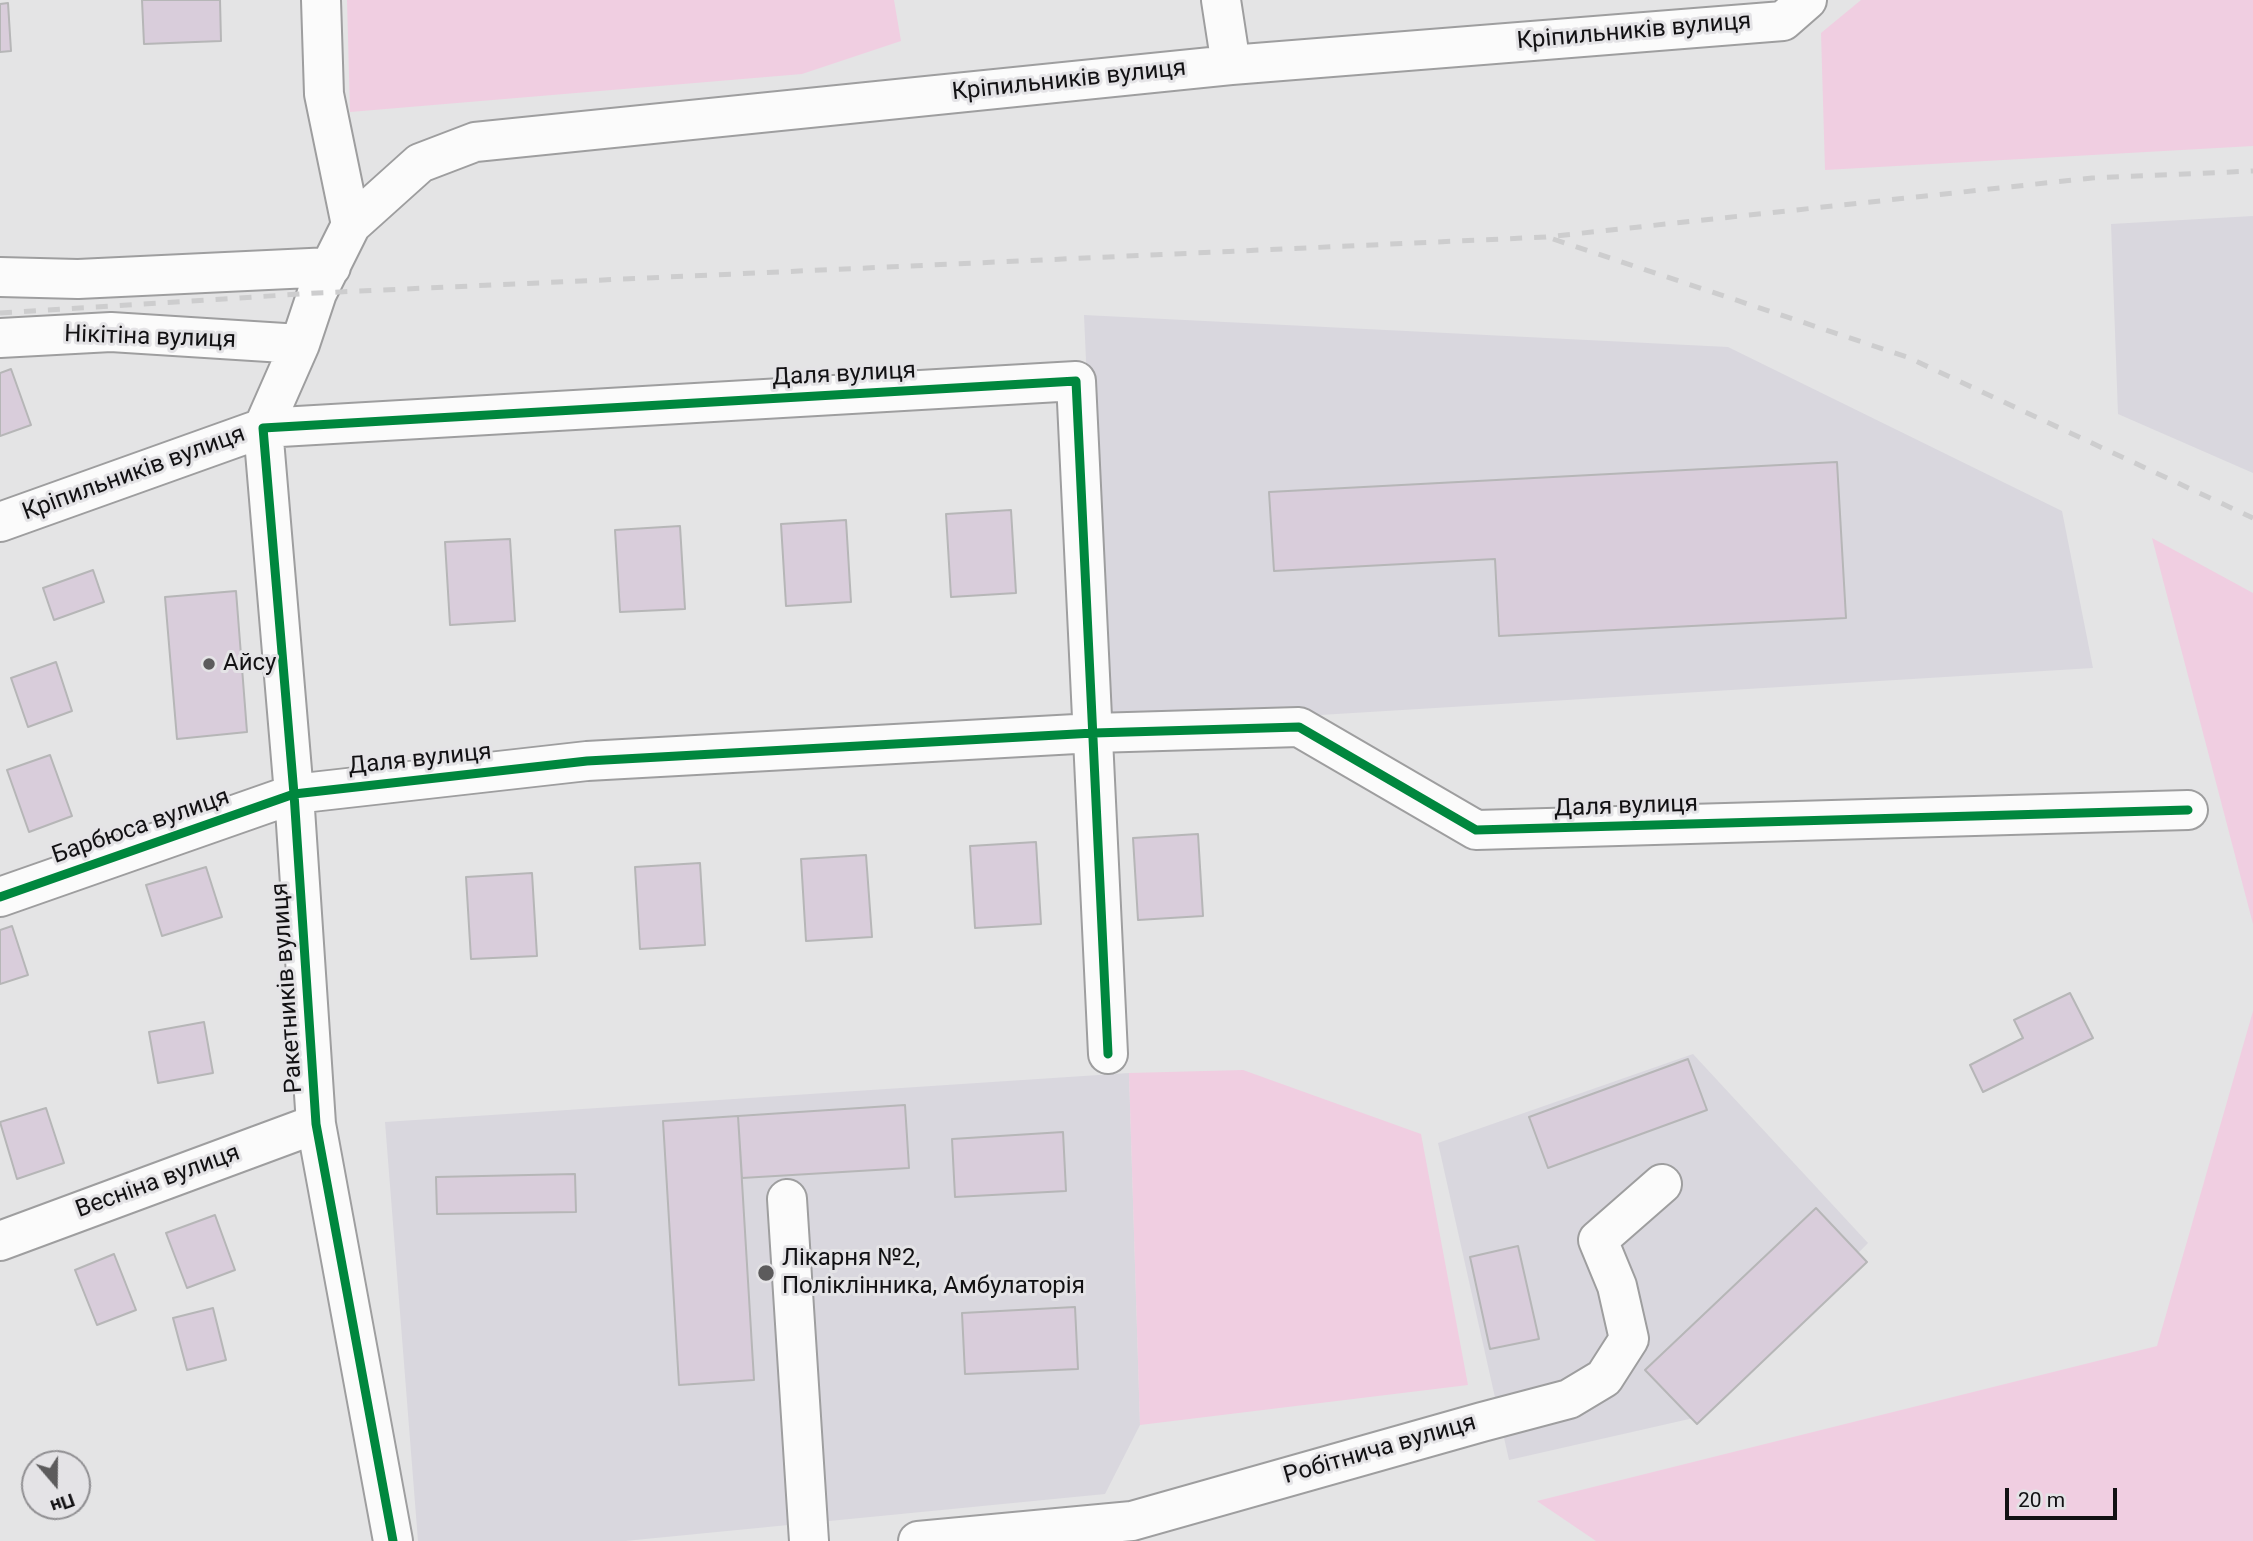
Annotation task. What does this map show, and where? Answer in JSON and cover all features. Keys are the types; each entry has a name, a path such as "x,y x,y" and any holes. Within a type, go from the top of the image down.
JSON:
{"street":[{"path":"321,0 324,94 351,225"},
{"path":"1221,0 1231,65"},
{"name":"Кріпильників вулиця","path":"0,522 263,428 299,344 317,293 351,225 420,163 475,142 1231,65 1783,20 1807,0"},
{"path":"0,277 78,279 331,267"},
{"name":"Нікітіна вулиця","path":"0,338 111,332 299,344"},
{"name":"Даля вулиця","path":"263,428 1076,381 1108,1054"},
{"name":"Ракетників вулиця","path":"263,428 294,794 316,1124 393,1541"},
{"name":"Даля вулиця","path":"294,794 587,761 1094,733 1299,727 1476,830 2188,810"},
{"name":"Барбюса вулиця","path":"0,897 294,794"},
{"name":"Весніна вулиця","path":"0,1241 316,1124"},
{"name":"Робітнича вулиця","path":"918,1541 1132,1521 1569,1399 1604,1378 1629,1339 1618,1286 1598,1240 1662,1184"},
{"path":"787,1199 809,1541"}],"shaded area":[{"path":"347,0 894,0 901,41 802,74 350,112"},
{"path":"1861,0 2253,0 2253,146 1825,170 1821,33"},
{"path":"2253,216 2253,473 2118,414 2111,224"},
{"path":"1084,315 1728,347 2062,511 2093,668 1320,715 1102,721"},
{"path":"2152,538 2253,593 2253,924"},
{"path":"2253,1011 2253,1541 1596,1541 1537,1501 2157,1346"},
{"path":"1693,1054 1868,1243 1698,1417 1509,1460 1438,1143"},
{"path":"1243,1070 1421,1134 1468,1385 1140,1425 1129,1073"},
{"name":"Лікарня №2, Поліклінника, Амбулаторія","path":"1129,1073 1140,1425 1105,1494 625,1541 418,1541 385,1122"}],"building":[{"path":"142,0 220,0 221,41 144,44"},
{"path":"8,3 11,51 0,52 0,4"},
{"path":"11,369 31,425 0,436 0,373"},
{"path":"1837,462 1846,618 1499,636 1495,559 1274,571 1269,492"},
{"path":"1011,510 1016,593 951,597 946,514"},
{"path":"846,520 851,602 786,606 781,524"},
{"path":"680,526 685,609 620,612 615,530"},
{"path":"510,539 515,621 450,625 445,542"},
{"path":"93,570 104,602 54,620 43,588"},
{"path":"236,591 247,732 177,739 165,597"},
{"path":"56,662 72,711 28,727 11,678"},
{"path":"50,755 72,816 29,832 7,770"},
{"path":"1198,834 1203,916 1138,920 1133,838"},
{"path":"1036,842 1041,924 975,928 970,846"},
{"path":"866,855 872,937 806,941 801,859"},
{"path":"700,863 705,945 640,949 635,867"},
{"path":"206,867 222,917 162,936 146,885"},
{"path":"532,873 537,956 471,959 466,877"},
{"path":"12,926 28,975 0,984 0,930"},
{"path":"2070,993 2093,1038 1983,1092 1970,1065 2023,1038 2014,1020"},
{"path":"204,1022 213,1073 158,1083 149,1032"},
{"path":"1688,1059 1707,1110 1548,1168 1529,1117"},
{"path":"905,1105 909,1168 742,1178 738,1116"},
{"path":"46,1108 64,1163 17,1179 0,1122"},
{"path":"738,1116 754,1380 679,1385 663,1121"},
{"path":"1063,1132 1066,1191 955,1197 952,1139"},
{"path":"575,1174 576,1212 437,1214 436,1177"},
{"path":"1816,1208 1867,1262 1697,1424 1645,1370"},
{"path":"215,1215 235,1270 187,1288 166,1233"},
{"path":"1518,1246 1539,1339 1490,1349 1470,1257"},
{"path":"114,1254 136,1310 97,1325 75,1270"},
{"path":"1075,1307 1078,1369 965,1374 962,1313"},
{"path":"213,1308 226,1360 187,1370 173,1318"}],"railway":[{"path":"0,313 317,293 1546,237 2092,178 2253,171"},
{"path":"1553,239 1907,357 2253,518"}],"cycle path":[{"path":"393,1541 316,1124 294,794 263,428 1076,381 1108,1054"},
{"path":"0,897 294,794 587,761 1094,733 1299,727 1476,830 2188,810"}],"place":[{"name":"Айсу","path":"209,664"},
{"name":"Лікарня №2, Поліклінника, Амбулаторія","path":"766,1273"}]}
